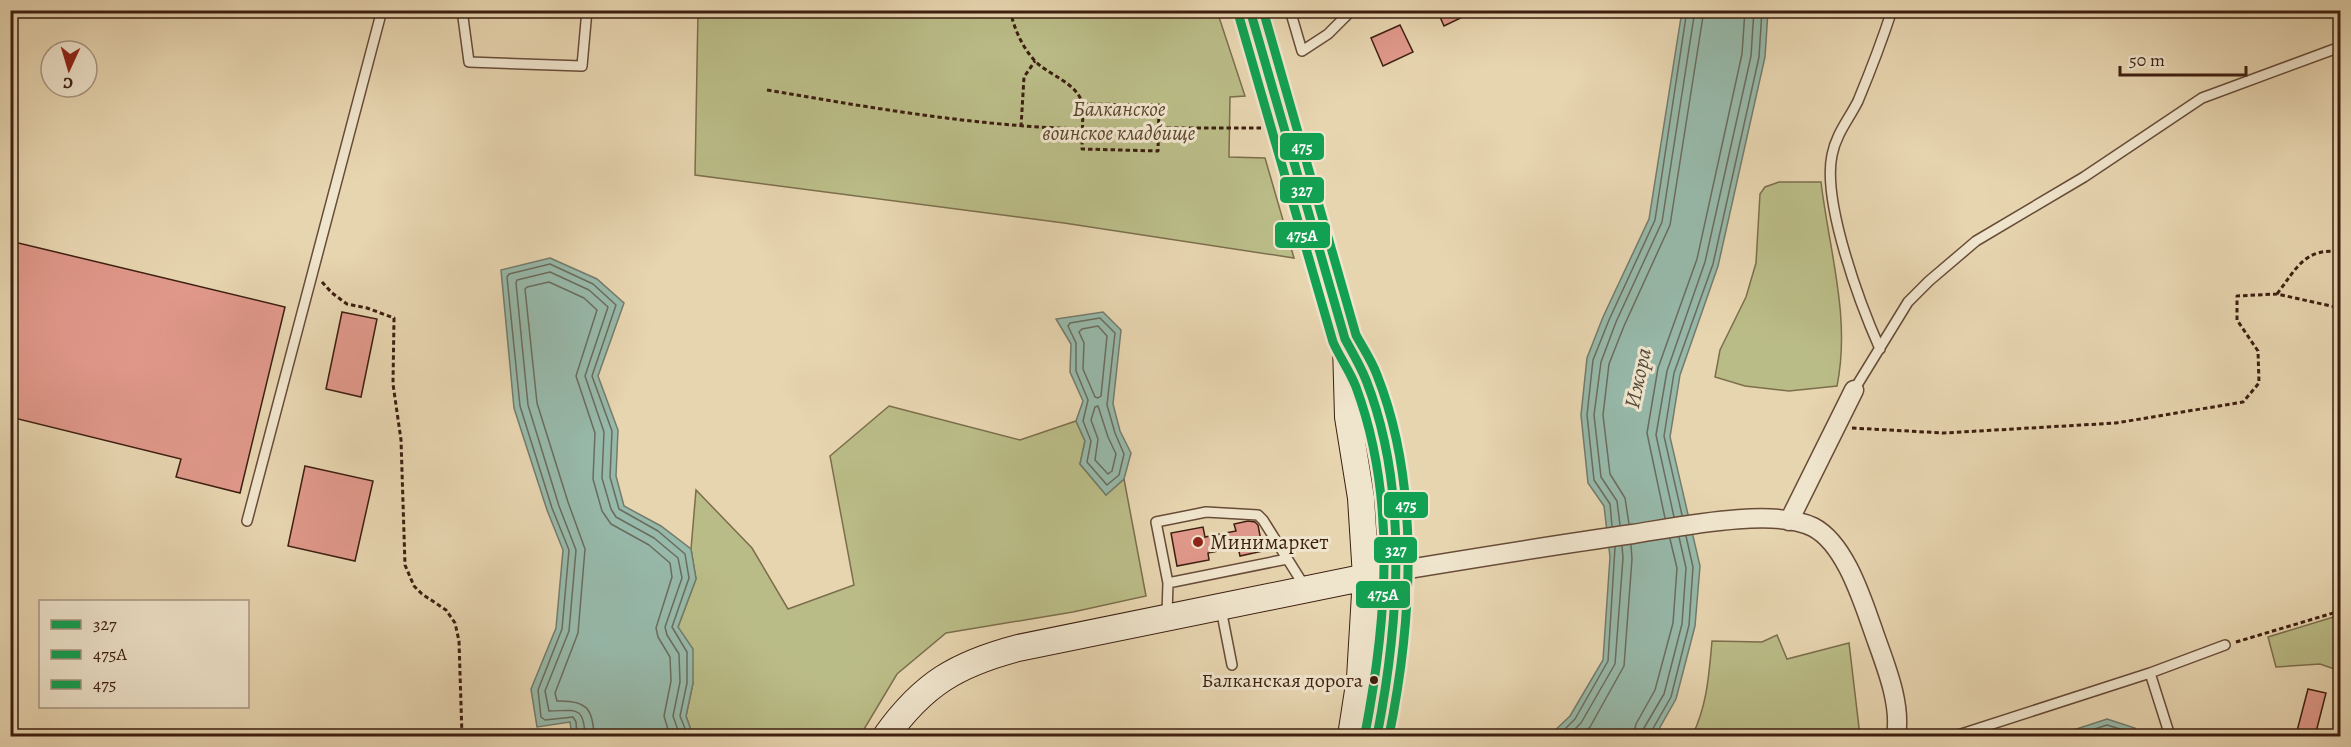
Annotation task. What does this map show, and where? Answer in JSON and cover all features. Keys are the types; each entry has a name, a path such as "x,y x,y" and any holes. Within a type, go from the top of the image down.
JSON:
{"main road":[{"path":"1250,10 1346,339 1369,386 1379,422 1389,479 1396,571 1394,631 1389,677 1377,736"},
{"path":"1346,339 1348,417 1361,498 1366,577 1360,678 1352,736"},
{"path":"886,736 920,695 949,673 986,657 1018,648 1396,571"}],"street":[{"path":"1789,521 1854,390"},
{"path":"1396,571 1696,525 1763,519 1789,521 1812,527 1829,539 1857,584 1884,662 1894,700 1896,736"}],"lane":[{"path":"247,521 382,10"},
{"path":"462,10 469,62 582,66 587,10"},
{"path":"1290,10 1302,51 1328,34 1352,10"},
{"path":"1880,349 1852,280 1829,173 1832,153 1842,128 1857,103 1892,10"},
{"path":"1854,390 1908,302 1976,241 2084,177 2202,98 2340,47"},
{"path":"1167,617 1168,583 1156,522 1206,512 1258,515 1306,589"},
{"path":"1168,583 1287,559"},
{"path":"1220,607 1232,665"},
{"path":"1955,736 2150,673 2225,645"},
{"path":"2150,673 2170,736"}],"path":[{"path":"1010,10 1015,29 1035,61 1078,92 1083,104 1082,149 1158,151 1159,105 1083,104"},
{"path":"1021,127 1024,77 1035,61"},
{"path":"767,90 923,116 1021,127 1082,129"},
{"path":"1159,128 1258,130 1283,123"},
{"path":"2277,294 2301,262 2323,250 2340,252"},
{"path":"313,272 332,293 347,304 367,308 394,318 393,384 401,440 405,565 414,586 446,610 455,623 459,641 462,736"},
{"path":"1834,427 1944,433 2116,423 2243,402 2259,383 2258,351 2237,320 2237,296 2277,294 2340,308"},
{"path":"2225,645 2340,611"}],"green space":[{"name":"Балканское воинское кладбище","path":"698,11 1217,11 1245,96 1230,97 1229,157 1265,158 1294,258 1064,223 695,175"},
{"path":"1779,182 1821,182 1837,284 1842,335 1837,386 1789,391 1745,386 1715,377 1720,350 1746,297 1756,263 1760,194 1765,187"},
{"path":"889,406 1020,440 1076,421 1085,441 1080,464 1106,495 1124,479 1146,596 1073,612 946,633 897,674 860,736 693,736 686,716 693,683 678,627 696,579 691,549 696,490 752,548 788,609 854,585 830,456"},
{"path":"2340,615 2340,671 2320,664 2276,667 2268,637"},
{"path":"1777,635 1787,659 1849,643 1860,736 1692,736 1704,702 1712,641 1762,642"}],"water":[{"name":"Ижора","path":"1682,11 1768,11 1765,57 1718,266 1680,375 1670,437 1700,566 1695,626 1676,699 1655,736 1549,736 1570,716 1603,660 1610,557 1604,506 1588,483 1581,415 1587,358 1603,317 1649,219"},
{"path":"550,258 597,279 624,303 598,376 618,430 616,476 624,506 661,526 691,549 696,579 678,627 693,649 693,683 686,716 693,736 572,736 570,722 537,727 531,689 556,628 563,550 547,510 514,408 501,270"},
{"path":"1103,312 1121,330 1113,404 1120,431 1131,453 1124,479 1106,495 1080,464 1085,441 1076,421 1083,401 1070,372 1071,344 1056,319"},
{"path":"2107,719 2135,728 2139,736 2065,736 2064,733"}],"building":[{"path":"1437,10 1477,10 1444,26"},
{"path":"1400,25 1413,52 1383,66 1371,38"},
{"path":"10,241 285,307 240,493 176,477 181,459 10,417"},
{"path":"342,312 377,319 361,397 326,389"},
{"path":"305,466 373,481 355,561 288,546"},
{"path":"1248,521 1258,525 1263,551 1240,556 1238,547 1208,553 1209,560 1177,566 1171,533 1203,527 1205,537 1236,531 1234,524"},
{"path":"2308,689 2326,693 2315,736 2297,731"}],"transit line":[{"name":"327","path":"1250,10 1345,339 1366,380 1380,422 1389,466 1396,556 1395,602 1385,693 1377,736"},
{"name":"475","path":"1263,10 1356,335 1377,375 1391,418 1401,462 1408,554 1407,601 1403,647 1389,736"},
{"name":"475А","path":"1238,13 1333,342 1356,387 1369,429 1378,472 1383,516 1383,603 1373,691 1365,734"}],"place":[{"name":"Минимаркет","path":"1198,542"},
{"name":"Балканская дорога","path":"1374,680"}]}
